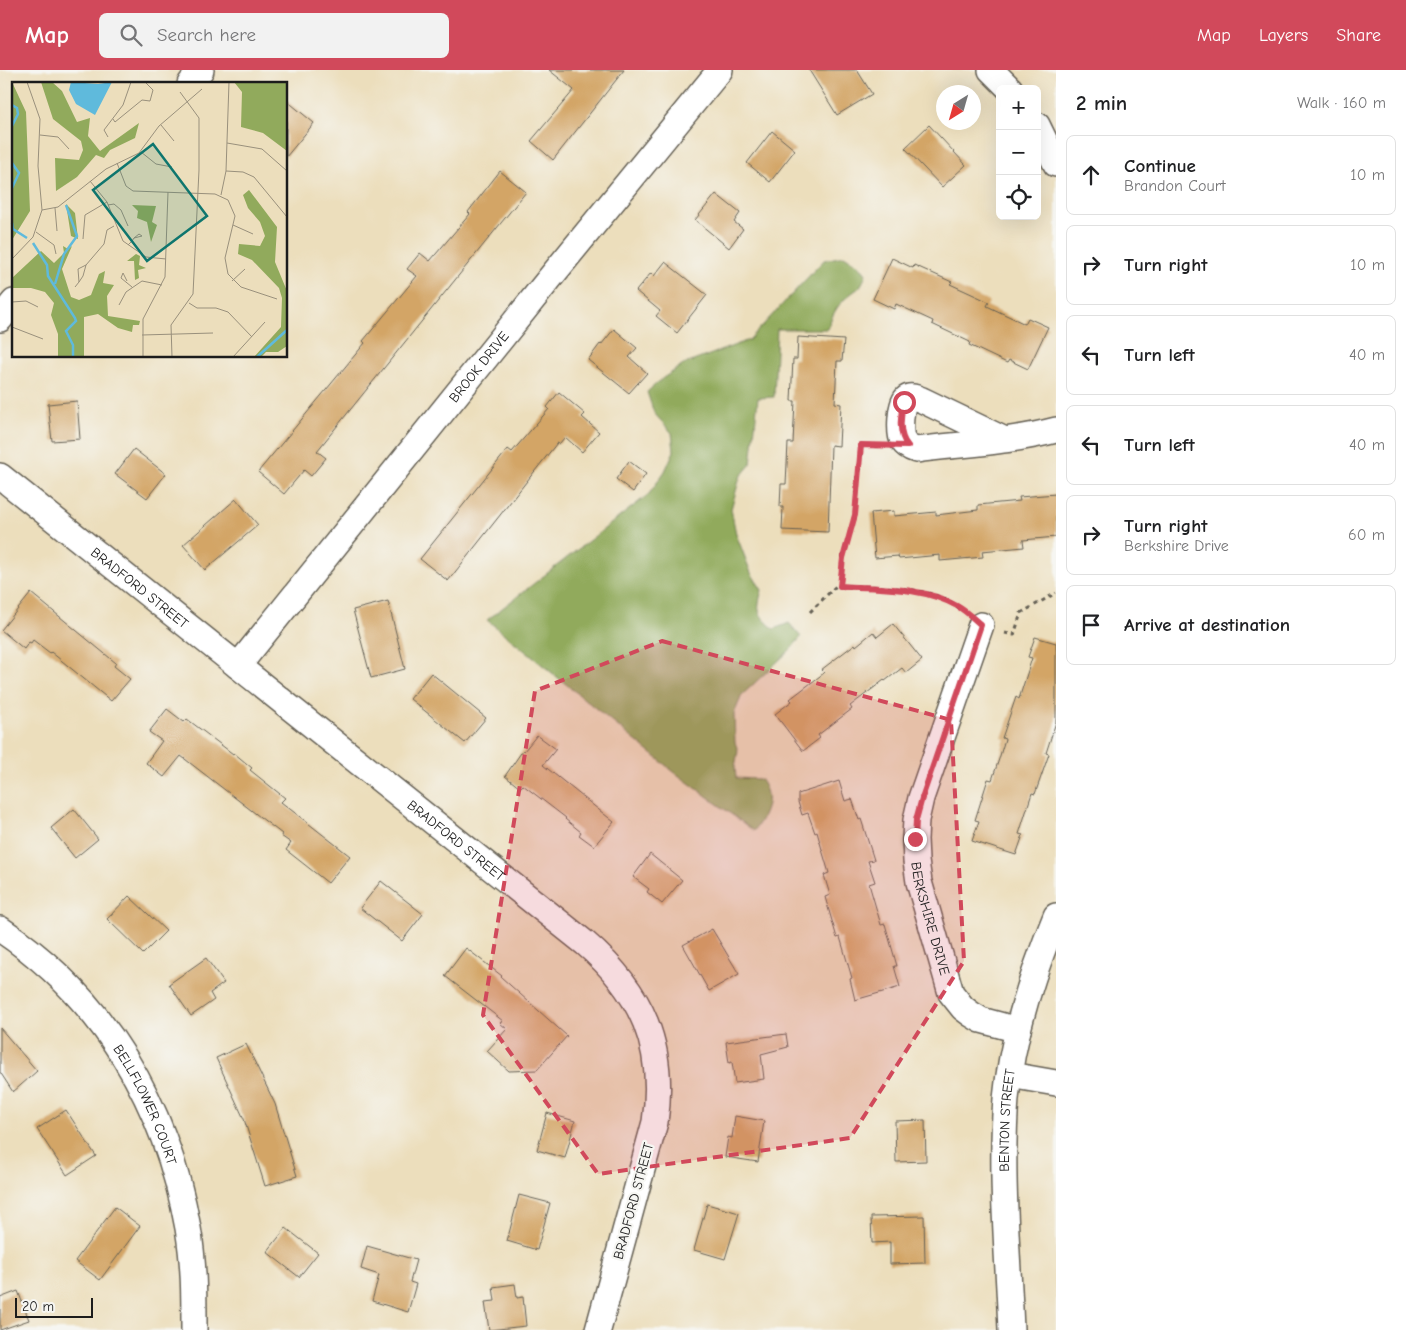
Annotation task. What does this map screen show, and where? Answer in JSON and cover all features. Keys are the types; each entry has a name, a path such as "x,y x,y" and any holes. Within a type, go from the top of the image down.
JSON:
{"street":[{"path":"192,82 201,70"},
{"name":"BROOK DRIVE","path":"238,666 720,70"},
{"path":"991,70 1006,85"},
{"path":"1039,130 1056,164"},
{"path":"0,319 12,304"},
{"path":"1003,439 912,396 907,398 902,409 902,439 908,446 916,450 1003,439 1056,430"},
{"name":"BRADFORD STREET","path":"0,476 585,943 605,960 625,983 638,1005 651,1036 658,1073 658,1099 655,1122 598,1330"},
{"name":"BERKSHIRE DRIVE","path":"981,625 922,798 916,820 916,861 919,882 951,993 963,1008 976,1017 1018,1030"},
{"name":"BENTON STREET","path":"1011,1330 1004,1157 1006,1098 1018,1030 1035,971 1056,916"},
{"name":"BELLFLOWER COURT","path":"0,929 47,965 78,995 113,1037 140,1084 159,1124 177,1176 188,1229 194,1284 194,1330"},
{"path":"1010,1075 1056,1082"}],"path":[{"path":"840,586 843,558 856,508 861,445 908,446"},
{"path":"810,612 836,586 904,590 926,594 958,606 981,625 1014,635 1021,613 1056,593"}],"highlighted area":[{"path":"662,641 951,720 964,961 850,1138 598,1174 483,1015 535,691"}],"green space":[{"path":"844,256 859,265 866,274 860,286 837,308 827,329 777,329 774,397 758,398 751,464 740,477 731,509 736,534 751,573 762,590 759,603 761,616 774,629 789,623 801,637 790,650 742,695 734,714 735,742 738,751 735,767 736,778 760,779 767,792 765,812 754,831 674,772 487,620 649,494 665,471 674,451 672,433 654,413 647,392 663,378 685,364 749,340 824,260"}],"building":[{"path":"549,70 624,70 553,160 531,141 574,90"},
{"path":"809,70 857,70 872,94 837,115"},
{"path":"288,102 314,123 288,155"},
{"path":"929,125 966,165 942,187 905,148"},
{"path":"772,131 795,150 770,182 747,163"},
{"path":"500,171 526,192 317,451 326,458 311,476 304,470 284,494 258,472 365,343 363,341 417,276 407,269 420,253 430,261 470,214 468,212"},
{"path":"716,194 740,213 734,222 743,229 729,248 695,220"},
{"path":"892,258 913,268 914,265 952,282 950,284 989,302 987,306 1025,324 1028,318 1048,327 1028,369 1009,360 1007,363 969,345 970,342 932,324 933,321 896,304 894,309 873,299"},
{"path":"665,262 707,295 677,333 656,316 660,311 636,291 651,273 654,276"},
{"path":"614,329 637,348 629,357 647,373 629,393 588,360"},
{"path":"798,337 844,340 842,361 837,361 835,403 841,404 839,446 831,445 828,532 782,530 781,484 786,484 788,443 793,443 795,401 791,401 793,359 797,359"},
{"path":"559,392 585,414 582,417 599,432 582,452 565,437 559,444 557,443 448,581 420,559 508,449 512,452 549,409 547,407"},
{"path":"77,401 80,439 52,441 48,404"},
{"path":"134,449 166,474 147,498 115,474"},
{"path":"629,461 646,474 633,492 616,479"},
{"path":"1056,494 1056,537 1023,540 1024,547 982,551 983,557 940,561 940,555 899,559 898,556 875,558 871,513 894,511 894,516 936,512 936,515 978,510 978,505 1020,501 1019,497"},
{"path":"236,499 258,525 205,570 183,545"},
{"path":"31,593 116,663 114,666 130,679 111,701 51,652 33,640 24,649 1,630"},
{"path":"388,601 405,669 371,678 353,610"},
{"path":"893,624 922,660 906,673 902,668 850,706 852,709 818,735 820,738 803,751 775,714 792,701 790,699 824,673 821,670 855,644 856,646 873,632 877,637"},
{"path":"1035,637 1056,643 1056,722 1046,753 1049,754 1035,794 1032,793 1019,834 1023,835 1016,855 972,841 979,821 975,820 988,779 992,780 1005,739 1002,738 1016,697 1019,699 1032,658 1028,657"},
{"path":"431,673 486,718 465,743 410,699"},
{"path":"167,709 184,722 187,719 234,753 252,768 250,770 285,798 281,802 350,856 328,883 286,850 291,843 281,836 282,834 181,756 164,777 146,763 162,741 149,732"},
{"path":"537,735 556,749 543,765 614,822 594,846 579,835 581,832 566,818 523,785 520,788 505,776 523,750"},
{"path":"839,781 845,801 852,799 859,820 861,819 874,860 868,861 875,882 869,884 881,925 885,924 897,966 894,966 900,987 855,1000 850,979 852,978 840,937 837,938 825,897 830,895 824,875 829,873 817,832 815,833 808,813 802,815 798,802 798,794"},
{"path":"74,809 98,839 75,858 51,828"},
{"path":"650,854 682,880 662,904 647,892 649,889 633,877"},
{"path":"381,881 423,914 402,941 360,908"},
{"path":"129,896 166,931 143,954 107,919"},
{"path":"712,929 739,974 709,991 683,945"},
{"path":"466,948 502,976 567,1036 537,1070 509,1071 487,1051 507,1029 500,1023 503,1021 445,976"},
{"path":"206,958 224,983 210,993 214,1000 191,1016 169,984"},
{"path":"0,1028 37,1071 13,1092 0,1072"},
{"path":"786,1034 788,1047 761,1054 764,1079 735,1083 732,1062 729,1063 726,1042"},
{"path":"246,1044 275,1104 297,1176 265,1186 244,1119 216,1058"},
{"path":"66,1110 96,1156 67,1175 37,1129"},
{"path":"547,1113 575,1121 565,1158 537,1150"},
{"path":"735,1116 764,1121 758,1162 725,1157 728,1137 732,1138"},
{"path":"925,1120 926,1161 896,1162 895,1121"},
{"path":"519,1195 550,1203 537,1250 507,1241"},
{"path":"707,1204 739,1213 725,1259 694,1250"},
{"path":"115,1207 140,1226 100,1280 75,1261"},
{"path":"924,1216 925,1263 890,1264 890,1242 872,1243 871,1217"},
{"path":"286,1228 318,1253 299,1277 267,1252"},
{"path":"367,1246 416,1260 410,1282 416,1284 408,1312 372,1301 379,1275 361,1269"},
{"path":"515,1284 517,1298 523,1297 526,1326 489,1330 485,1302 495,1301 493,1287"},
{"path":"18,1291 29,1320 0,1330 0,1298"}],"route":[{"path":"904,402 901,432 902,439 908,446 861,445 855,515 843,558 840,586 915,591 926,594 944,599 958,606 981,625 922,798 916,820 915,839"}]}
